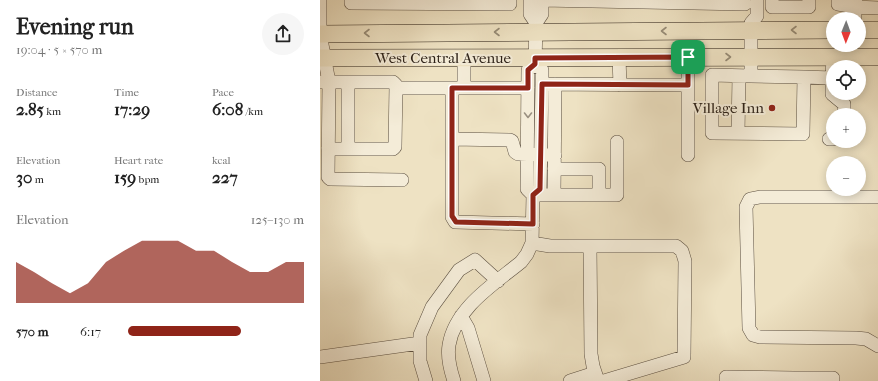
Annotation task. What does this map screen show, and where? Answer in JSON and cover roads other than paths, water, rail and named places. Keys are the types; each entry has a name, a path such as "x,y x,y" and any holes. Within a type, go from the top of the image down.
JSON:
{"main road":[{"name":"West Central Avenue","path":"320,34 536,27 751,26 826,30"},
{"path":"866,30 878,30"},
{"name":"West Central Avenue","path":"322,58 464,58 535,61 688,57 878,57"}],"street":[{"path":"320,0 320,34 324,82 324,130 329,178 402,180"},
{"path":"351,0 351,3 490,4 510,4 510,0"},
{"path":"530,0 530,14 536,27"},
{"path":"454,381 449,366 449,345 452,334 461,316 470,304 520,262 527,254 532,243 533,195 540,189 534,154 528,88 528,70 535,61 536,27 542,14 542,0 749,1 757,16 751,26 751,57 745,76 738,133"},
{"path":"772,0 772,7 809,7 809,0"},
{"path":"838,0 838,4 856,9 878,8"},
{"path":"688,57 688,155"},
{"path":"464,58 458,88 452,139 452,216 454,221 533,224"},
{"path":"619,58 620,85"},
{"path":"534,154 542,84 542,70 535,61"},
{"path":"804,77 803,134 712,133 712,75 804,77 826,78"},
{"path":"324,82 393,82 395,83 396,88 395,147 393,149 325,148"},
{"path":"348,82 348,149"},
{"path":"542,84 688,85"},
{"path":"554,195 555,84"},
{"path":"396,88 528,88"},
{"path":"839,100 844,104 844,108"},
{"path":"324,130 348,130"},
{"path":"452,139 510,140 512,141 515,152 518,154 555,155"},
{"path":"533,195 617,195 618,142"},
{"path":"554,169 599,169 599,195"},
{"path":"878,197 760,197 750,199 746,207 749,328 753,335 760,337 856,338 866,339 878,346"},
{"path":"532,243 550,246 676,246 682,251 685,261 684,357 599,378 570,381"},
{"path":"590,246 591,354 599,378"},
{"path":"426,381 420,361 420,336 432,307 460,270 475,260 498,281"},
{"path":"461,316 468,328 484,381"},
{"path":"320,357 420,343"},
{"path":"726,381 726,378 833,378 833,381"}],"place":[{"name":"Village Inn","path":"772,108"}]}
